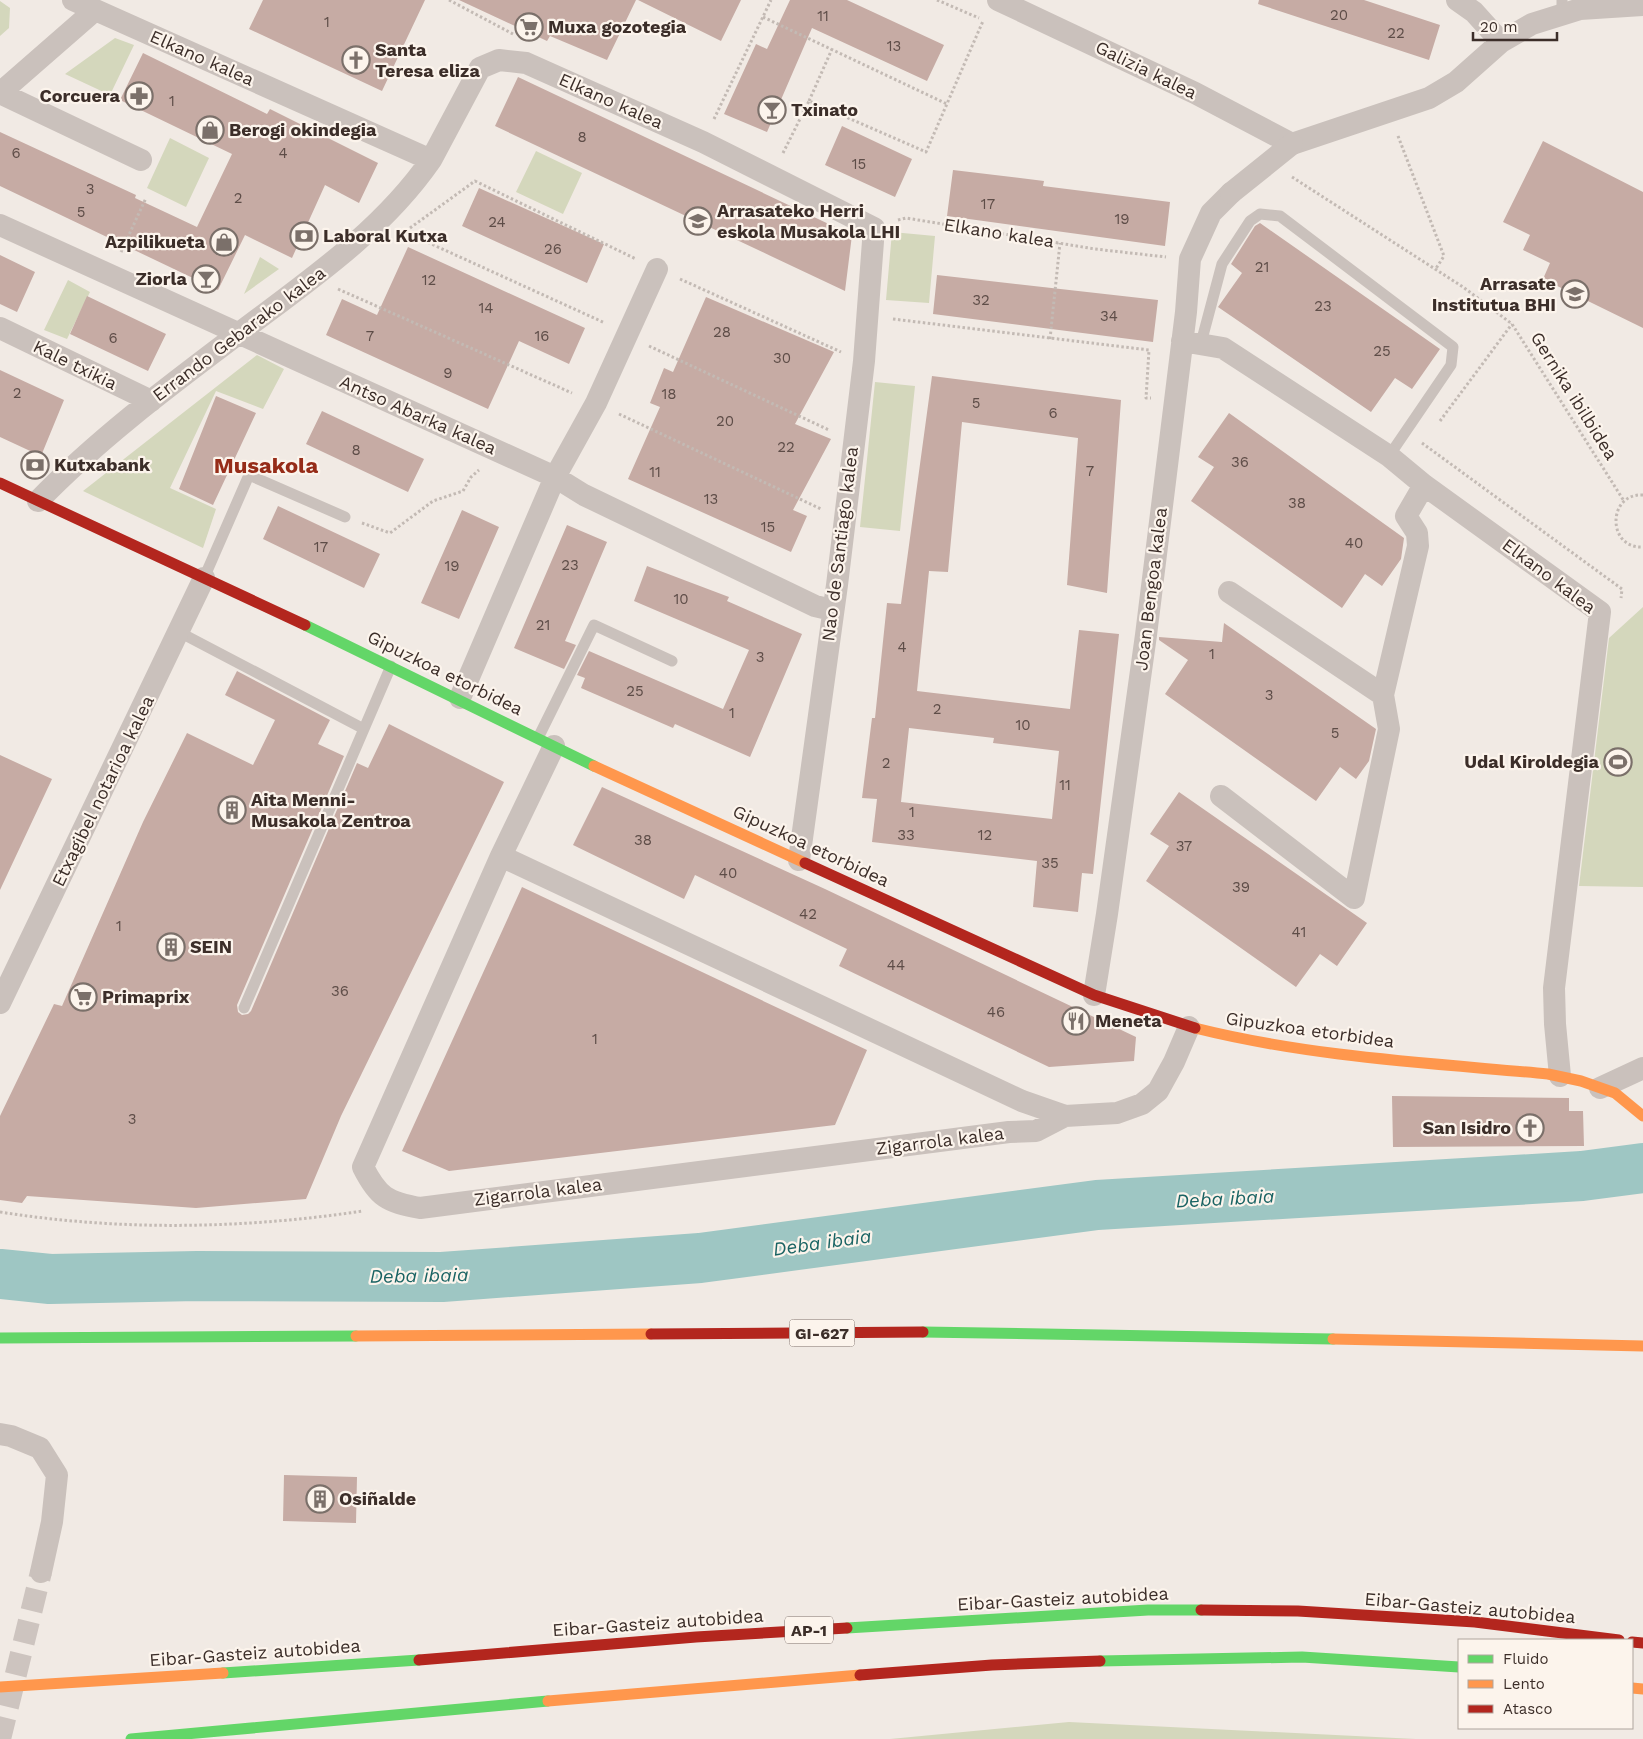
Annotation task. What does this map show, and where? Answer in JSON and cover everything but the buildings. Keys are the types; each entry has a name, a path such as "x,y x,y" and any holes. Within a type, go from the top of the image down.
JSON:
{"main road":[{"name":"Gipuzkoa etorbidea","path":"0,483 460,698 546,742 1094,995 1189,1027 1250,1042 1313,1052 1560,1076 1615,1093 1643,1116"},
{"name":"GI-627","path":"0,1338 990,1332 1643,1346"},
{"name":"Eibar-Gasteiz autobidea","path":"0,1687 404,1661 696,1637 1148,1610 1298,1611 1475,1622 1611,1639"},
{"path":"131,1739 691,1688 992,1665 1163,1658 1302,1658 1458,1667"}],"street":[{"name":"Elkano kalea","path":"73,0 431,160 480,68 499,60 526,63 703,142 874,228"},
{"name":"Galizia kalea","path":"998,0 1195,93 1292,144"},
{"path":"1457,0 1474,12 1501,42"},
{"name":"Joan Bengoa kalea","path":"1094,995 1109,904 1146,635 1175,400 1191,342 1190,259 1212,213 1230,193 1292,144 1429,98 1456,82 1501,42 1562,6 1643,5"},
{"path":"94,11 0,93 141,160"},
{"name":"Errando Gebarako kalea","path":"38,501 62,477 151,401 238,334 318,276 380,221 412,187 431,160"},
{"name":"Antso Abarka kalea","path":"0,225 555,477 584,495 806,601 832,610"},
{"name":"Nao de Santiago kalea","path":"799,860 868,316 874,228"},
{"path":"460,698 555,477 596,403 657,269"},
{"name":"Kale txikia","path":"0,328 151,401"},
{"name":"Elkano kalea","path":"1191,342 1223,348 1389,456 1424,485 1600,612 1554,988 1554,1024 1560,1076"},
{"path":"1221,796 1354,898 1389,729 1383,696 1418,546 1417,533 1406,516 1424,485"},
{"name":"Etxagibel notarioa kalea","path":"0,1003 204,578"},
{"path":"1229,592 1383,696"},
{"name":"Zigarrola kalea","path":"546,742 501,856 363,1167 371,1183 384,1198 398,1204 420,1208 962,1138 1036,1131 1065,1116"},
{"name":"Zigarrola kalea","path":"501,856 1022,1101 1065,1116 1117,1113 1142,1104 1158,1091 1174,1062 1189,1027"},
{"path":"1600,1088 1643,1068"},
{"path":"0,1434 40,1448 57,1475 52,1522 41,1572"}],"lane":[{"path":"1191,342 1222,264 1250,221 1260,214 1280,216 1452,347 1451,365 1389,456"},
{"path":"204,578 249,475 345,517"},
{"path":"546,742 594,625 672,661"},
{"path":"178,632 364,729"},
{"path":"244,1008 391,666"}],"path":[{"path":"450,0 534,46 526,63"},
{"path":"703,142 771,0"},
{"path":"763,17 947,104"},
{"path":"809,102 926,152 983,20"},
{"path":"781,158 809,102 832,49"},
{"path":"1395,129 1444,256 1436,270"},
{"name":"Gernika ibilbidea","path":"1295,178 1436,270 1512,324 1624,501"},
{"path":"397,238 475,181 657,269 844,353 845,343"},
{"path":"111,276 146,198"},
{"name":"Elkano kalea","path":"874,228 906,218 1060,243 1190,259"},
{"path":"405,232 608,324 604,333"},
{"path":"1050,339 1060,243"},
{"path":"335,287 343,281"},
{"path":"868,316 1149,350 1146,398 1175,400"},
{"path":"1435,428 1512,324"},
{"path":"644,343 853,442"},
{"path":"574,394 578,385"},
{"path":"1423,444 1429,436"},
{"path":"345,517 390,533 433,501 463,491 471,477 480,469 493,449"},
{"path":"1643,495 1631,496 1624,501 1615,516 1618,533 1630,545 1643,547"},
{"path":"0,1212 54,1220 197,1227 301,1220 368,1211"}],"green space":[{"path":"0,1 10,8 9,28 0,36"},
{"path":"115,38 134,45 110,95 65,74"},
{"path":"170,138 209,158 186,207 147,188"},
{"path":"536,151 582,173 563,214 516,192"},
{"path":"892,232 935,236 929,303 886,300"},
{"path":"260,257 279,269 244,294"},
{"path":"68,280 90,292 67,339 44,330"},
{"path":"257,355 284,369 263,409 216,391 170,488 216,509 203,548 83,491"},
{"path":"875,382 915,386 900,531 860,527"},
{"name":"Udal Kiroldegia","path":"1643,607 1643,887 1579,886 1609,638"},
{"path":"1069,1722 1416,1739 890,1739"}],"waterway":[{"name":"Deba ibaia","path":"0,1274 50,1279 197,1276 442,1277 700,1258 1097,1205 1582,1176 1643,1168"}],"tunnel":[{"path":"0,1739 41,1572"}],"traffic: fast":[{"path":"305,625 594,766"},
{"path":"923,1332 1333,1339"},
{"path":"0,1338 356,1336"},
{"path":"847,1628 1148,1610 1201,1610"},
{"path":"1100,1661 1302,1657 1458,1667"},
{"path":"223,1673 419,1660"},
{"path":"131,1739 548,1701"}],"traffic: slow":[{"path":"594,766 805,863"},
{"path":"1195,1028 1282,1046 1371,1058 1548,1074 1581,1081 1615,1093 1643,1116"},
{"path":"356,1336 651,1334"},
{"path":"1333,1339 1643,1346"},
{"path":"0,1687 223,1673"},
{"path":"548,1701 860,1675"},
{"path":"1633,1688 1643,1689"}],"traffic: jam":[{"path":"0,483 305,625"},
{"path":"805,863 1094,995 1195,1028"},
{"path":"651,1334 923,1332"},
{"path":"1201,1610 1298,1611 1475,1622 1611,1639"},
{"path":"419,1660 696,1637 847,1628"},
{"path":"1633,1642 1643,1643"},
{"path":"860,1675 992,1665 1100,1661"}],"place":[{"name":"Muxa gozotegia","path":"529,27"},
{"name":"Santa Teresa eliza","path":"356,60"},
{"name":"Corcuera","path":"139,96"},
{"name":"Txinato","path":"772,110"},
{"name":"Berogi okindegia","path":"210,130"},
{"name":"Arrasateko Herri eskola Musakola LHI","path":"698,221"},
{"name":"Laboral Kutxa","path":"304,236"},
{"name":"Azpilikueta","path":"224,242"},
{"name":"Ziorla","path":"206,279"},
{"name":"Arrasate Institutua BHI","path":"1575,294"},
{"name":"Kutxabank","path":"35,465"},
{"name":"Udal Kiroldegia","path":"1618,762"},
{"name":"Aita Menni- Musakola Zentroa","path":"232,810"},
{"name":"SEIN","path":"171,947"},
{"name":"Primaprix","path":"83,997"},
{"name":"Meneta","path":"1076,1021"},
{"name":"San Isidro","path":"1530,1128"},
{"name":"Osiñalde","path":"320,1499"}],"district":[{"name":"Musakola","path":"266,465"}]}
